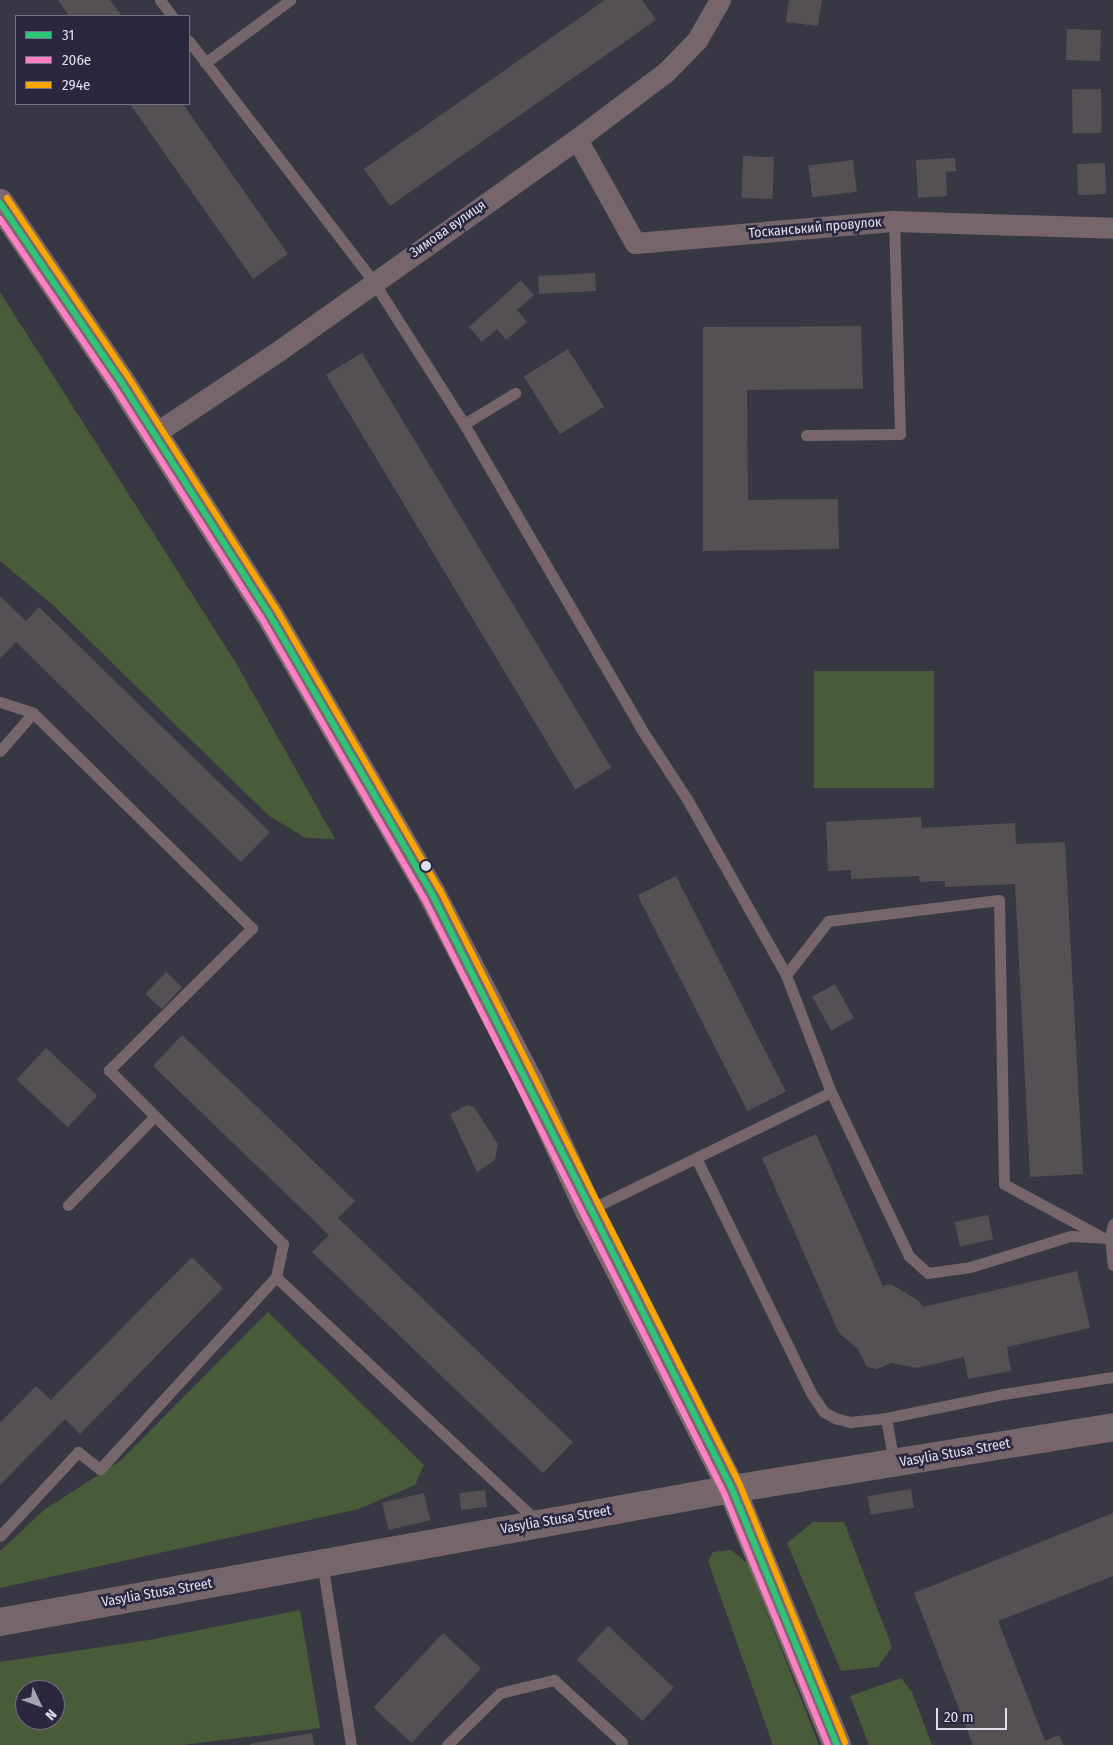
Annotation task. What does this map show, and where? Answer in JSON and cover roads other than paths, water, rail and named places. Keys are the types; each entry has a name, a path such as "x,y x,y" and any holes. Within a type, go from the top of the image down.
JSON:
{"main road":[{"path":"0,203 154,434 268,612 422,876 529,1081 589,1210 732,1489 837,1745"}],"street":[{"name":"Зимова вулиця","path":"154,434 277,352 373,281 577,139 666,72 697,40 720,0"},
{"name":"Тосканський провулок","path":"577,139 635,243 894,222 1113,228"},
{"name":"Vasylia Stusa Street","path":"0,1622 732,1489 1113,1427"}],"lane":[{"path":"160,0 171,15"},
{"path":"205,63 290,0"},
{"path":"190,42 373,281 464,424 640,727 687,799 786,975 831,1092 909,1256 928,1272 970,1267 1071,1236 1106,1237"},
{"path":"806,435 900,434 894,222"},
{"path":"464,424 516,393"},
{"path":"0,702 33,713 252,928 109,1070 283,1244 276,1277 100,1469 78,1452 0,1536"},
{"path":"0,751 33,713"},
{"path":"786,975 828,921 999,900 1004,1184 1106,1237"},
{"path":"589,1210 697,1160 831,1092"},
{"path":"68,1205 155,1116"},
{"path":"697,1160 811,1393 824,1412 850,1422 886,1418 1003,1394 1113,1377"},
{"path":"1113,1224 1106,1237 1113,1265"},
{"path":"276,1277 539,1523"},
{"path":"886,1418 894,1464"},
{"path":"322,1562 351,1745"},
{"path":"448,1745 500,1693 554,1680 622,1742"}]}
